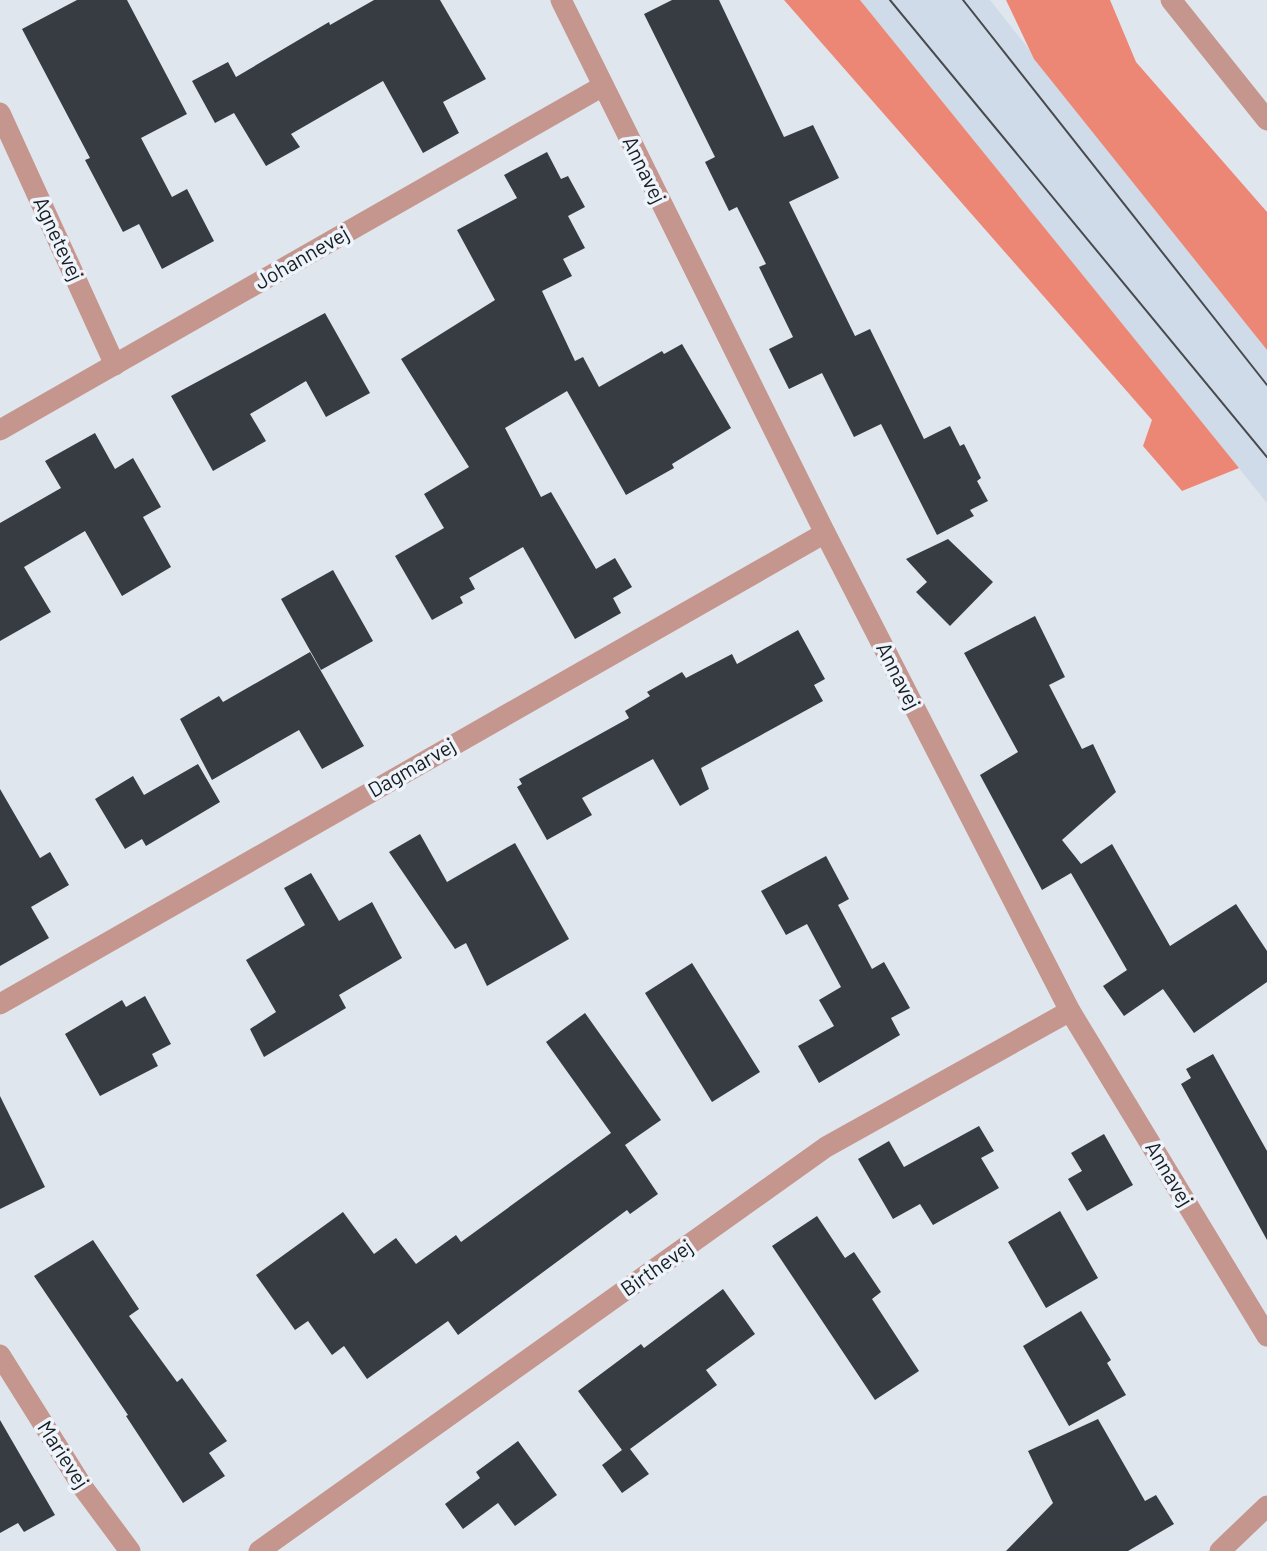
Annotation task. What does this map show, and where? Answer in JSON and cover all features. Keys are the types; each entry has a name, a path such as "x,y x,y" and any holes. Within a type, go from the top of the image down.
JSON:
{"street":[{"name":"Annavej","path":"561,0 825,533 1070,1011 1267,1336"},
{"path":"1171,0 1267,120"},
{"name":"Johannevej","path":"0,430 603,86"},
{"name":"Agnetevej","path":"0,113 115,365"},
{"name":"Dagmarvej","path":"0,1004 825,533"},
{"name":"Birthevej","path":"259,1551 826,1147 1070,1011"},
{"name":"Marievej","path":"0,1355 84,1489 130,1551"},
{"path":"1220,1551 1267,1506"}],"shaded area":[{"path":"784,0 860,0 1239,468 1182,491 1143,446 1152,420"},
{"path":"860,0 990,0 1267,350 1267,503"},
{"path":"1006,0 1110,0 1136,62 1267,212 1267,350 1034,59"}],"building":[{"path":"77,0 127,0 187,114 141,138 172,197 187,189 214,241 162,269 139,224 123,232 85,160 90,158 22,29"},
{"path":"374,0 440,0 486,79 443,102 459,133 423,153 383,81 291,134 300,147 266,166 234,113 215,123 192,81 228,62 236,77 329,22 330,25"},
{"path":"672,0 719,0 784,137 813,125 839,178 789,202 855,336 870,329 924,439 950,426 960,446 964,444 981,478 977,481 988,501 970,510 974,516 937,535 881,424 854,437 822,373 789,389 769,349 793,337 759,267 766,264 737,207 729,211 705,162 715,157 644,14"},
{"path":"547,152 561,179 568,176 585,207 568,216 585,248 563,259 572,276 542,291 575,361 583,357 599,387 662,351 664,354 682,344 731,428 672,464 674,468 626,495 567,391 505,428 541,497 551,492 596,569 615,558 632,587 613,598 621,613 575,639 523,547 469,578 475,589 460,597 463,603 432,620 395,556 444,528 424,494 469,467 401,359 495,300 457,230 517,198 504,175"},
{"path":"325,313 370,393 326,417 306,381 250,414 266,441 213,471 171,396"},
{"path":"95,433 115,469 133,458 161,507 143,517 171,567 122,596 85,531 24,567 51,612 0,641 0,523 61,488 45,461"},
{"path":"948,539 993,582 950,626 916,592 927,582 906,559"},
{"path":"333,570 373,641 321,670 281,599"},
{"path":"1035,616 1065,677 1049,685 1082,749 1093,744 1116,792 1062,840 1081,864 1112,844 1170,946 1236,904 1267,951 1267,982 1194,1033 1163,989 1124,1016 1103,986 1127,970 1071,873 1042,890 980,775 1018,752 964,653"},
{"path":"798,630 825,679 814,685 823,701 701,768 709,789 680,806 653,759 582,798 592,815 547,840 517,787 522,784 519,779 629,718 625,711 650,696 647,692 682,672 686,678 732,654 737,664"},
{"path":"310,652 364,746 322,769 299,730 212,780 180,719 219,696 223,702"},
{"path":"198,764 220,802 146,846 142,839 125,849 95,799 133,776 144,795"},
{"path":"0,789 40,858 50,852 69,885 31,907 49,938 0,966"},
{"path":"420,834 447,882 515,843 569,939 487,986 466,943 455,949 389,852"},
{"path":"826,856 849,899 838,905 872,969 884,962 910,1008 891,1018 900,1035 819,1083 798,1046 834,1026 819,1000 841,987 807,924 786,935 761,891"},
{"path":"311,873 339,921 372,902 402,958 339,995 346,1008 264,1057 250,1029 276,1012 246,960 305,925 284,888"},
{"path":"692,963 760,1072 712,1102 645,993"},
{"path":"145,996 171,1044 152,1054 158,1066 100,1096 65,1034 122,1000 126,1007"},
{"path":"585,1013 661,1120 625,1145 658,1194 630,1214 627,1210 458,1335 448,1321 367,1379 344,1346 332,1355 308,1321 295,1330 256,1275 343,1212 374,1254 396,1238 416,1264 456,1235 461,1242 611,1133 546,1042"},
{"path":"1213,1054 1267,1151 1267,1240 1181,1084 1191,1078 1186,1069"},
{"path":"0,1096 45,1187 0,1209"},
{"path":"979,1126 994,1151 981,1158 999,1188 933,1225 920,1204 893,1219 858,1159 889,1141 904,1167"},
{"path":"1104,1134 1133,1185 1087,1211 1068,1179 1082,1171 1071,1153"},
{"path":"1060,1211 1098,1278 1046,1308 1008,1242"},
{"path":"817,1216 845,1258 854,1252 881,1292 872,1299 919,1371 875,1400 772,1246"},
{"path":"93,1240 139,1309 129,1316 177,1382 182,1378 227,1441 209,1453 225,1476 183,1503 126,1416 128,1415 34,1276"},
{"path":"723,1289 755,1334 706,1370 717,1385 630,1449 649,1474 622,1493 602,1465 622,1450 578,1391 641,1344 644,1348"},
{"path":"1081,1311 1111,1360 1107,1363 1126,1395 1069,1426 1023,1346"},
{"path":"1098,1419 1145,1501 1156,1495 1174,1524 1128,1551 1006,1551 1053,1503 1028,1451"},
{"path":"0,1420 55,1515 24,1532 18,1523 0,1533"},
{"path":"518,1441 557,1495 515,1526 498,1503 463,1529 445,1504 480,1478 476,1472"}],"tram line":[{"path":"890,0 1267,457"},
{"path":"963,0 1267,385"}]}
